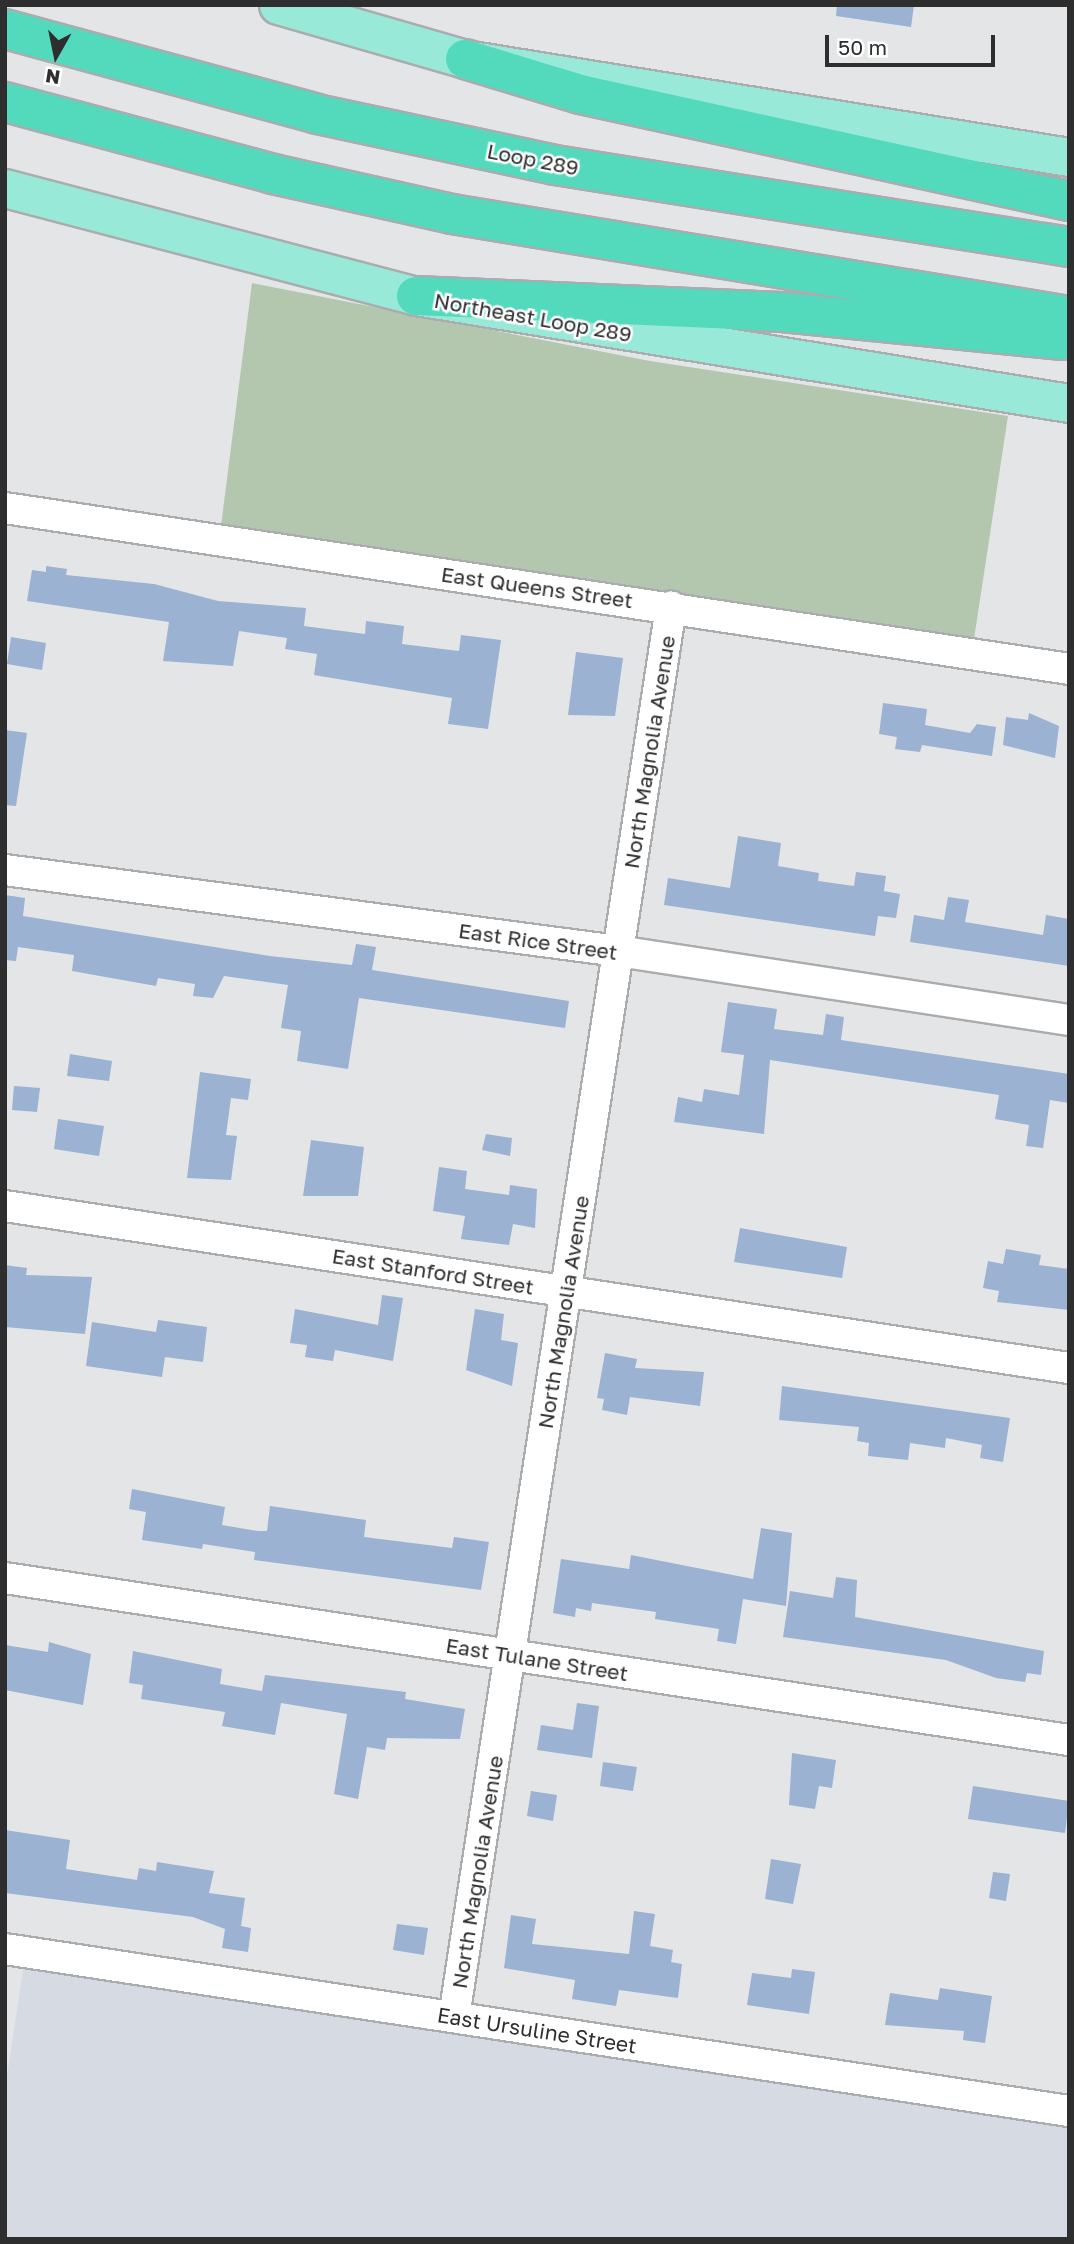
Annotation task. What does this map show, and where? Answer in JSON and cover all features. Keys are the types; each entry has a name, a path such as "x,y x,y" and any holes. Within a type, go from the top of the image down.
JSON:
{"highway":[{"name":"Loop 289","path":"5,29 317,114 555,165 1069,247"},
{"path":"465,59 580,94 1069,201"},
{"path":"5,102 273,174 452,214 1069,316"},
{"path":"416,296 782,312 1069,341"}],"main road":[{"path":"278,5 465,59 1069,157"},
{"name":"Northeast Loop 289","path":"5,188 416,296 1069,403"}],"street":[{"name":"East Queens Street","path":"5,508 1069,668"},
{"name":"North Magnolia Avenue","path":"454,2017 671,607"},
{"name":"East Rice Street","path":"5,870 618,951 1069,1020"},
{"name":"East Stanford Street","path":"5,1206 1069,1368"},
{"name":"East Tulane Street","path":"5,1578 1069,1740"},
{"name":"East Ursuline Street","path":"5,1949 1069,2111"}],"shaded area":[{"path":"24,1964 1069,2124 1069,2239 5,2239 5,2089"}],"green space":[{"path":"252,283 650,361 1008,416 974,639 221,526"}],"building":[{"path":"837,5 914,5 911,27 836,16"},
{"path":"46,566 67,569 66,575 154,584 218,601 306,608 304,626 365,634 366,621 404,626 402,644 459,651 461,635 501,640 488,729 448,724 452,698 314,675 317,654 285,649 287,638 239,631 233,666 163,661 169,622 27,601 32,570 46,572"},
{"path":"11,637 46,643 42,670 7,664"},
{"path":"576,652 623,658 615,716 568,715"},
{"path":"883,703 927,709 925,725 970,733 977,724 996,727 992,756 922,745 920,752 895,749 897,737 879,734"},
{"path":"1029,713 1059,726 1055,758 1003,745 1006,717 1028,720"},
{"path":"5,730 27,733 16,806 5,805"},
{"path":"738,836 781,843 778,866 819,873 818,881 854,886 856,872 886,876 884,891 900,894 896,918 878,916 875,936 664,905 668,878 730,888"},
{"path":"5,895 25,898 23,916 270,956 352,965 356,944 376,947 372,970 569,1001 565,1028 359,998 348,1069 297,1061 301,1031 281,1028 288,985 224,976 213,998 193,996 195,984 158,978 156,986 72,971 74,955 18,947 16,961 5,960"},
{"path":"948,897 969,900 965,922 1043,935 1046,915 1069,919 1069,966 910,942 914,915 944,920"},
{"path":"728,1002 777,1009 774,1029 823,1035 826,1014 844,1017 841,1040 1069,1074 1069,1103 1050,1100 1043,1148 1026,1146 1029,1125 995,1119 999,1095 770,1060 764,1134 674,1122 678,1097 702,1102 704,1089 739,1095 744,1055 721,1052"},
{"path":"70,1054 112,1061 109,1081 67,1076"},
{"path":"200,1072 251,1079 248,1100 231,1098 226,1135 237,1136 231,1180 187,1178"},
{"path":"14,1086 40,1088 37,1112 12,1110"},
{"path":"58,1119 104,1126 99,1156 54,1149"},
{"path":"486,1134 512,1138 510,1156 482,1150"},
{"path":"311,1140 364,1147 358,1196 303,1196"},
{"path":"439,1167 467,1171 465,1189 509,1195 510,1185 537,1189 535,1228 513,1224 509,1245 461,1239 465,1216 433,1211"},
{"path":"740,1228 847,1247 842,1278 734,1262"},
{"path":"1006,1249 1041,1255 1039,1265 1069,1269 1069,1310 997,1302 999,1291 983,1288 988,1261 1003,1264"},
{"path":"5,1265 27,1268 26,1275 92,1277 85,1334 5,1327"},
{"path":"382,1295 403,1298 393,1361 335,1350 333,1361 305,1357 307,1345 290,1343 295,1309 378,1325"},
{"path":"475,1309 504,1314 501,1340 518,1343 512,1386 466,1370"},
{"path":"158,1320 207,1327 203,1362 165,1357 162,1377 86,1366 92,1322 156,1332"},
{"path":"605,1353 637,1359 635,1368 704,1372 700,1406 630,1397 627,1415 602,1410 604,1399 597,1398"},
{"path":"782,1386 1010,1418 1003,1462 980,1458 982,1445 946,1438 945,1448 910,1443 908,1460 868,1456 869,1443 857,1441 859,1427 779,1420"},
{"path":"132,1489 225,1507 222,1525 258,1531 267,1531 270,1506 366,1520 364,1537 452,1548 454,1537 489,1542 481,1590 254,1560 255,1552 203,1544 202,1549 142,1540 146,1512 129,1509"},
{"path":"761,1528 792,1533 786,1606 743,1599 736,1644 717,1641 719,1629 655,1619 656,1612 592,1603 591,1611 576,1608 575,1617 553,1613 561,1559 629,1569 631,1555 753,1579"},
{"path":"836,1577 857,1580 855,1617 1044,1651 1041,1675 1027,1673 1025,1682 996,1678 946,1660 783,1637 790,1591 833,1598"},
{"path":"49,1642 91,1654 83,1705 5,1690 5,1645 48,1652"},
{"path":"133,1651 222,1669 220,1684 262,1691 265,1675 406,1692 405,1699 465,1709 460,1739 387,1738 385,1750 367,1747 358,1799 334,1794 347,1714 281,1703 275,1735 222,1726 225,1712 141,1699 143,1685 129,1683"},
{"path":"577,1703 599,1706 592,1758 537,1750 541,1725 573,1730"},
{"path":"792,1753 836,1760 832,1788 819,1786 815,1809 789,1805"},
{"path":"603,1762 637,1767 633,1791 600,1786"},
{"path":"973,1786 1069,1801 1065,1833 968,1819"},
{"path":"531,1791 557,1795 553,1821 527,1816"},
{"path":"5,1830 70,1840 66,1869 137,1880 139,1868 156,1871 157,1862 214,1871 209,1893 245,1898 241,1926 251,1928 248,1952 222,1948 225,1929 193,1917 5,1893"},
{"path":"771,1859 801,1864 793,1904 765,1899"},
{"path":"993,1872 1010,1874 1006,1901 989,1898"},
{"path":"634,1911 655,1914 650,1946 673,1950 671,1962 682,1964 678,1998 619,1990 616,2006 572,1999 575,1980 504,1968 511,1915 536,1919 532,1944 629,1954"},
{"path":"397,1924 428,1928 424,1955 393,1950"},
{"path":"792,1969 815,1972 809,2014 747,2005 752,1973 791,1978"},
{"path":"940,1988 992,1996 985,2043 963,2040 964,2031 885,2025 890,1993 938,2000"}]}
